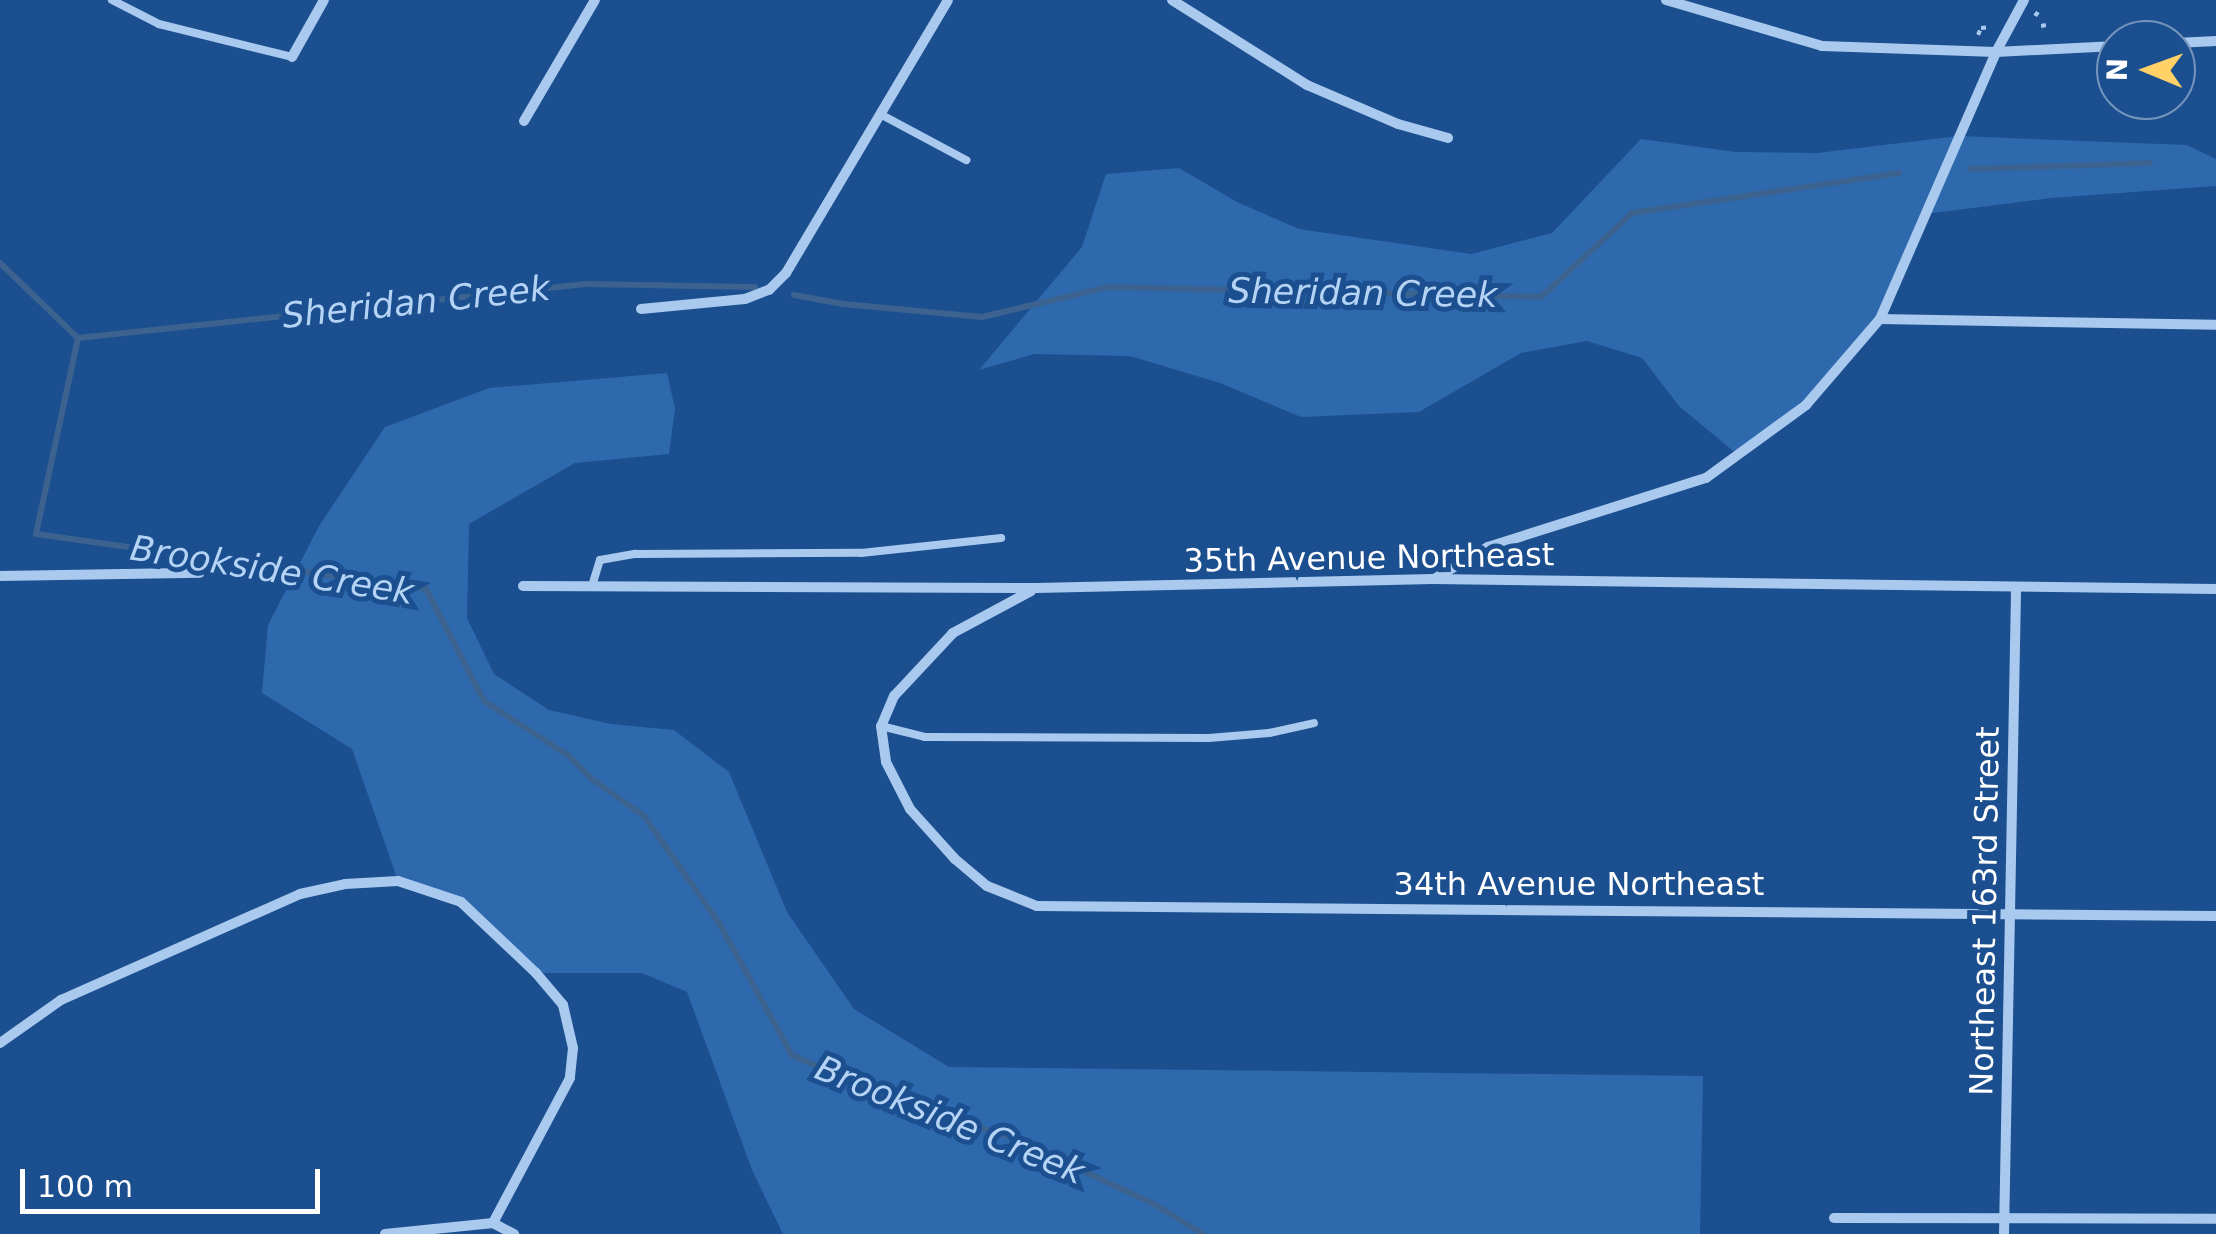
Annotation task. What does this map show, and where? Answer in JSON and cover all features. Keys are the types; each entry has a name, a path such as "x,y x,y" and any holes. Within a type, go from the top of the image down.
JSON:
{"street":[{"path":"292,57 324,0"},
{"path":"524,121 595,0"},
{"path":"641,309 732,302 769,290 786,272 948,0"},
{"path":"1172,0 1307,85 1398,124 1448,138"},
{"path":"1666,0 1822,46 1996,52 2096,47"},
{"path":"1433,579 1488,547 1706,478 1806,405 1880,319 1996,52 2024,0"},
{"path":"1880,319 2216,324"},
{"path":"0,576 200,573"},
{"name":"35th Avenue Northeast","path":"523,586 1036,588 1433,579 2216,589"},
{"path":"881,726 894,696 953,633 1036,588"},
{"name":"Northeast 163rd Street","path":"2004,1234 2016,589"},
{"name":"34th Avenue Northeast","path":"881,726 886,762 910,809 954,859 987,886 1038,906 2216,916"},
{"path":"0,1043 61,1000 300,894 345,884 398,881 461,902 563,1005 573,1048 570,1078 493,1223"},
{"path":"1834,1218 2216,1219"},
{"path":"385,1234 493,1223 514,1234"}],"lane":[{"path":"112,0 159,24 292,57"},
{"path":"880,114 966,160"},
{"path":"592,586 600,560 635,554 861,553 1001,538"},
{"path":"881,726 925,737 1209,738 1269,733 1314,723"}],"path":[{"path":"1977,37 1981,28 1993,27"}],"shaded area":[{"path":"1959,136 2187,145 2216,159 2216,186 2051,198 1925,214 1880,319 1806,405 1738,455 1679,406 1642,358 1587,341 1521,353 1419,412 1301,417 1220,383 1130,356 1034,354 979,370 1082,247 1106,174 1179,168 1237,202 1299,229 1471,254 1552,233 1641,139 1736,152 1817,153"},
{"path":"667,373 675,409 669,454 575,463 469,524 467,618 494,674 549,710 611,724 674,730 729,772 787,912 854,1009 949,1067 1703,1076 1700,1234 783,1234 752,1170 687,992 642,973 536,973 461,902 398,881 352,749 262,693 268,625 319,526 385,427 489,388"}],"waterway":[{"name":"Sheridan Creek","path":"1970,169 2150,163"},
{"name":"Sheridan Creek","path":"794,295 843,304 982,317 1108,287 1541,297 1632,213 1899,173"},
{"name":"Brookside Creek","path":"0,263 78,338 36,534 426,589 484,701 569,756 592,779 644,816 719,923 792,1055 904,1106 1008,1136 1154,1204 1203,1234"},
{"name":"Sheridan Creek","path":"78,338 586,284 755,287"}]}
